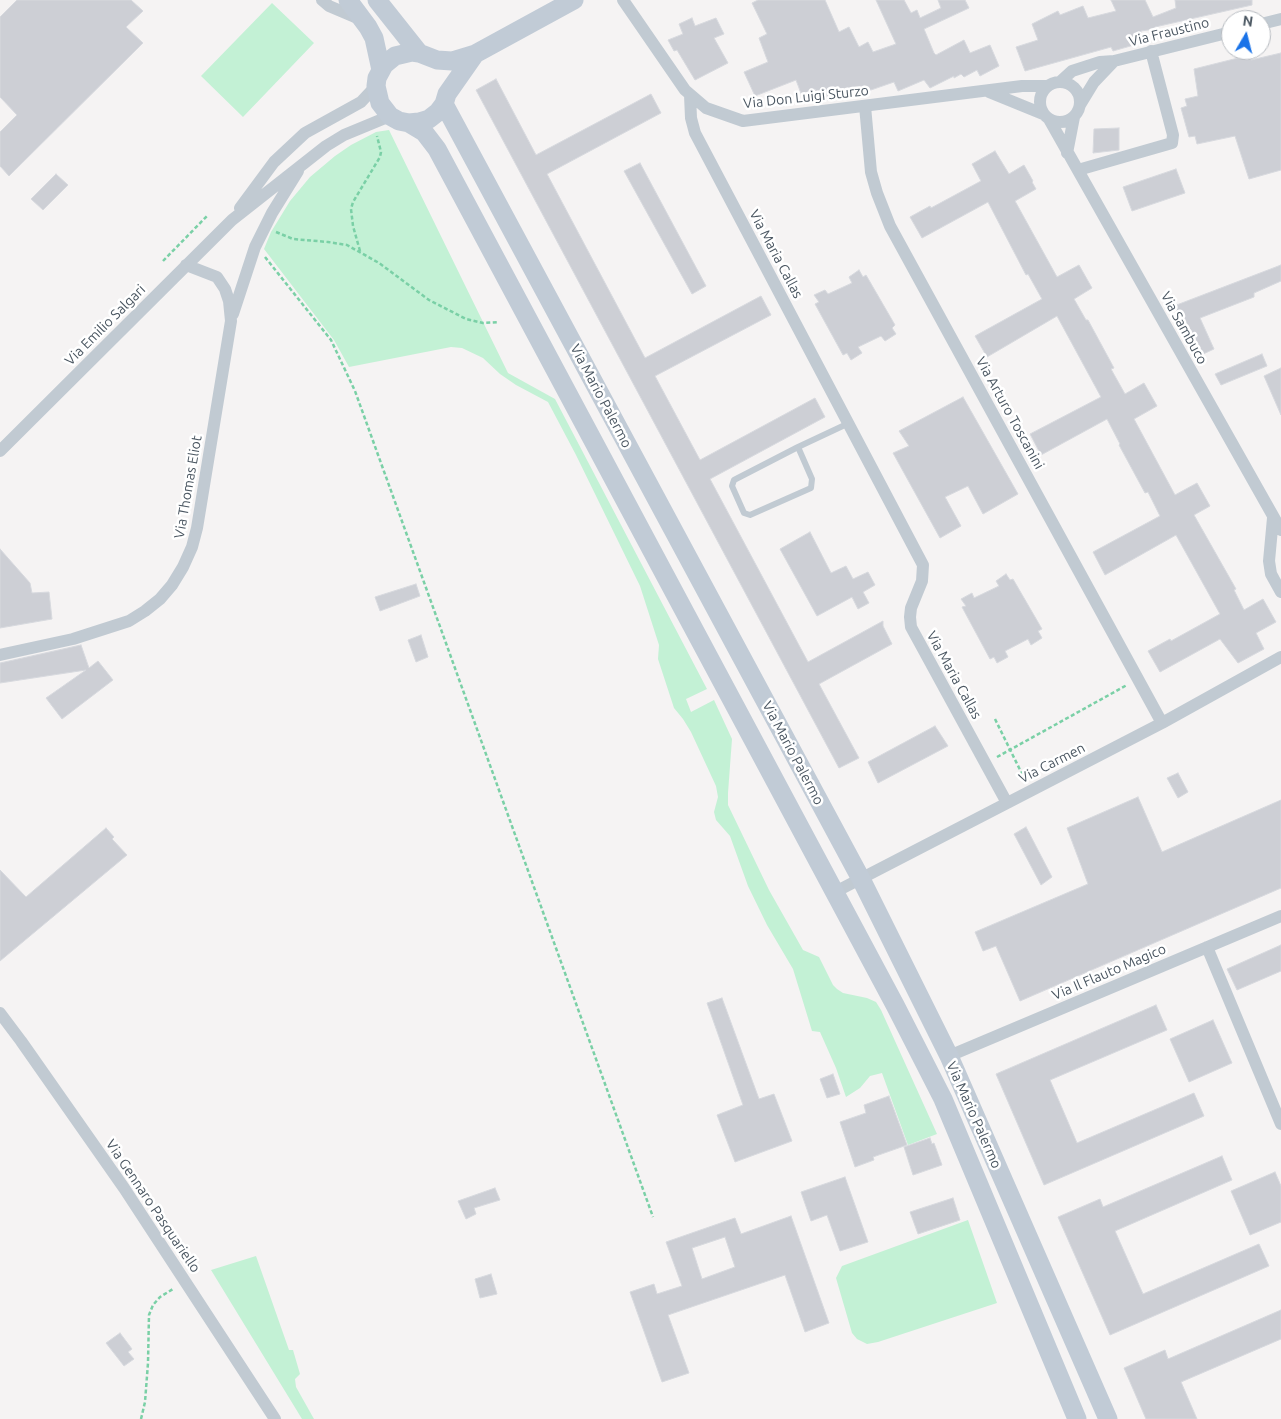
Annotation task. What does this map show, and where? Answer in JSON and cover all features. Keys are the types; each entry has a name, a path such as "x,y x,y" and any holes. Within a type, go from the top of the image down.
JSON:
{"street":[{"path":"322,0 329,6 364,22"},
{"path":"348,0 374,38 380,103 390,116 399,121 409,123 420,122 429,119 438,112 475,54"},
{"path":"377,0 424,55 439,64 447,82 446,99"},
{"path":"378,78 389,60 405,52 424,55 437,60 452,61 475,54 574,0"},
{"name":"Via Don Luigi Sturzo","path":"623,0 690,95 706,108 743,120 1022,86 1054,84"},
{"name":"Via Fraustino","path":"1054,84 1072,71 1100,62 1114,61 1221,34"},
{"path":"1078,170 1172,143 1173,135 1151,51"},
{"name":"Via Fraustino","path":"1077,111 1094,82 1114,61"},
{"name":"Via Emilio Salgari","path":"232,220 274,162 306,133 361,102 378,78"},
{"path":"1067,153 1077,111 1080,98 1073,87 1054,84 1040,96 1040,108 1046,116 1062,122 1077,111"},
{"name":"Via Don Luigi Sturzo","path":"987,91 1046,116"},
{"name":"Via Maria Callas","path":"690,95 691,118 695,133 923,565 922,581 911,608 912,627 1007,803"},
{"name":"Via Mario Palermo","path":"446,99 861,878 949,1056 1108,1419"},
{"name":"Via Arturo Toscanini","path":"865,106 872,172 877,193 890,226 1162,723"},
{"name":"Via Emilio Salgari","path":"0,451 232,220 344,134 390,116"},
{"name":"Via Sambuco","path":"1046,116 1281,530"},
{"name":"Via Mario Palermo","path":"409,123 424,132 437,148 944,1099 1077,1419"},
{"name":"Via Thomas Eliot","path":"0,655 73,639 129,621 160,599 184,567 192,548 197,528 231,321 246,270 266,226 303,164"},
{"name":"Via Thomas Eliot","path":"186,265 217,277 230,301 231,321"},
{"path":"1273,518 1269,562 1271,574 1281,592"},
{"name":"Via Carmen","path":"834,892 1162,723 1281,657"},
{"name":"Via Il Flauto Magico","path":"949,1056 1281,916"},
{"path":"1207,947 1281,1124"},
{"name":"Via Gennaro Pasquariello","path":"0,1014 124,1188 275,1419"}],"lane":[{"path":"798,447 812,479 811,488 750,514 744,513 732,486 733,481 798,447 847,424"}],"path":[{"path":"360,252 353,226 351,209 358,192 381,152 376,132 371,124"},
{"path":"163,261 207,216"},
{"path":"266,226 293,239 347,245 430,300 466,319 483,323 499,322"},
{"path":"255,247 331,340 354,391 653,1216"},
{"path":"985,763 1138,679"},
{"path":"995,719 1030,791"},
{"path":"141,1419 145,1402 148,1363 149,1315 153,1305 160,1297 185,1281"}],"green space":[{"path":"272,3 314,43 243,117 201,76"},
{"path":"389,130 508,373 555,399 707,689 686,699 691,712 714,700 732,739 728,805 769,890 803,950 819,957 833,985 843,993 876,1002 937,1134 908,1145 882,1073 870,1076 860,1088 846,1097 820,1032 812,1031 793,969 767,925 748,886 730,836 716,820 714,812 718,797 716,786 691,732 674,708 658,659 659,645 640,586 548,402 516,385 500,374 483,358 462,348 451,347 349,367 334,340 264,249 271,232 290,201 310,177 351,145 376,132"},
{"path":"968,1220 997,1303 878,1342 867,1344 857,1339 852,1333 836,1278 842,1266"},
{"path":"256,1256 289,1350 293,1350 300,1374 295,1379 296,1387 314,1419 302,1419 211,1270"}],"building":[{"path":"17,0 131,0 143,11 126,27 143,43 9,176 0,166 0,132 17,115 0,97 0,17"},
{"path":"758,0 825,0 839,32 849,27 859,47 868,42 873,52 896,44 876,0 904,0 911,13 917,10 920,18 941,8 938,0 965,0 969,8 924,29 934,53 936,55 964,40 970,53 990,45 999,66 980,76 977,70 964,77 961,74 954,78 954,76 930,88 924,80 898,91 894,82 868,91 866,87 842,98 821,101 815,89 802,96 796,80 755,96 744,72 768,62 759,38 767,34 752,3"},
{"path":"1111,0 1145,0 1153,17 1176,8 1175,0 1252,0 1252,5 1221,10 1221,12 1141,31 1141,43 1113,51 1111,47 1025,71 1016,47 1038,40 1032,24 1058,11 1060,15 1083,6 1088,18 1116,11"},
{"path":"692,18 695,26 716,18 724,34 714,38 728,63 695,80 677,50 674,51 668,40 683,34 679,24"},
{"path":"1281,53 1281,170 1249,179 1235,136 1197,144 1195,136 1189,137 1181,108 1187,106 1185,99 1198,96 1194,69 1230,60 1271,60 1271,55"},
{"path":"496,79 536,155 651,94 661,113 547,174 645,358 761,296 771,315 655,376 700,460 815,398 825,417 710,479 808,662 883,621 883,626 892,644 819,684 859,758 839,768 476,90"},
{"path":"1119,128 1119,150 1093,153 1094,129"},
{"path":"995,151 1009,174 1024,165 1033,181 1036,189 1015,201 1057,277 1079,265 1092,288 1074,299 1086,320 1088,320 1114,368 1111,369 1125,394 1144,383 1157,406 1134,419 1175,495 1197,483 1210,506 1194,515 1236,589 1234,590 1244,610 1263,599 1276,622 1256,633 1264,649 1238,663 1220,639 1160,672 1148,651 1170,639 1171,641 1220,614 1176,535 1105,575 1093,552 1160,516 1148,492 1145,493 1107,419 1041,455 1030,434 1101,397 1057,316 987,357 975,336 1042,299 1028,274 1026,275 988,202 922,238 910,217 981,181 972,164"},
{"path":"640,163 706,286 692,294 624,171"},
{"path":"1176,169 1185,193 1132,211 1123,187"},
{"path":"56,174 68,185 43,210 31,199"},
{"path":"1281,265 1281,281 1254,293 1254,297 1200,318 1214,349 1201,355 1186,324 1184,325 1174,306"},
{"path":"859,270 863,277 866,275 895,325 892,328 896,334 885,341 881,336 858,347 862,353 851,360 847,353 843,355 815,304 819,302 814,295 825,290 828,294 852,283 849,277"},
{"path":"1262,354 1267,366 1221,385 1215,374"},
{"path":"1281,368 1281,415 1264,376"},
{"path":"963,397 1018,494 983,514 968,486 945,497 961,526 940,538 893,453 909,446 899,431"},
{"path":"810,532 831,573 846,566 853,579 868,572 875,585 863,592 869,603 858,609 852,597 817,616 780,549"},
{"path":"0,549 30,583 32,593 49,592 52,619 0,628"},
{"path":"1006,574 1010,580 1013,579 1042,629 1038,631 1042,638 1031,645 1028,639 1005,651 1008,657 997,663 994,657 990,659 962,607 966,606 961,599 972,593 974,598 999,586 996,581"},
{"path":"416,584 420,596 380,611 375,597"},
{"path":"421,635 428,657 416,662 408,640"},
{"path":"81,645 89,668 98,661 113,680 62,719 46,698 86,670 0,683 0,663"},
{"path":"935,726 948,746 878,783 868,762"},
{"path":"1178,773 1188,792 1178,798 1167,778"},
{"path":"1138,797 1162,852 1281,800 1281,888 1020,1001 996,946 983,951 975,932 1088,884 1067,828"},
{"path":"1026,827 1052,877 1041,885 1014,834"},
{"path":"106,828 114,837 112,839 127,855 0,961 0,870 26,897"},
{"path":"1281,945 1281,971 1237,990 1227,969"},
{"path":"722,998 759,1099 774,1094 792,1141 735,1162 717,1115 743,1105 707,1003"},
{"path":"1156,1005 1167,1030 1050,1080 1077,1143 1194,1093 1204,1116 1044,1185 996,1074"},
{"path":"1213,1020 1232,1063 1189,1082 1170,1039"},
{"path":"833,1074 840,1094 827,1098 820,1079"},
{"path":"889,1096 907,1145 873,1157 874,1160 855,1167 840,1122 866,1113 864,1105"},
{"path":"930,1138 932,1144 934,1143 942,1165 913,1175 904,1147"},
{"path":"1222,1156 1232,1180 1115,1231 1143,1294 1259,1244 1269,1266 1110,1335 1058,1217 1100,1199 1103,1207"},
{"path":"1275,1172 1281,1186 1281,1222 1250,1235 1231,1191"},
{"path":"845,1177 868,1242 840,1251 827,1215 811,1221 801,1192"},
{"path":"495,1188 500,1200 474,1208 476,1214 466,1219 458,1201"},
{"path":"953,1198 960,1220 918,1234 910,1212"},
{"path":"791,1216 829,1323 805,1332 785,1275 668,1315 689,1373 662,1382 630,1292 654,1284 657,1294 682,1286 666,1242 735,1218 741,1234","holes":["725,1237 735,1267 702,1279 692,1248"]},
{"path":"491,1274 497,1294 480,1298 475,1279"},
{"path":"1281,1310 1281,1339 1181,1382 1197,1419 1146,1419 1124,1368 1165,1350 1168,1359"},
{"path":"120,1333 132,1349 128,1352 134,1359 124,1366 106,1343"}]}
